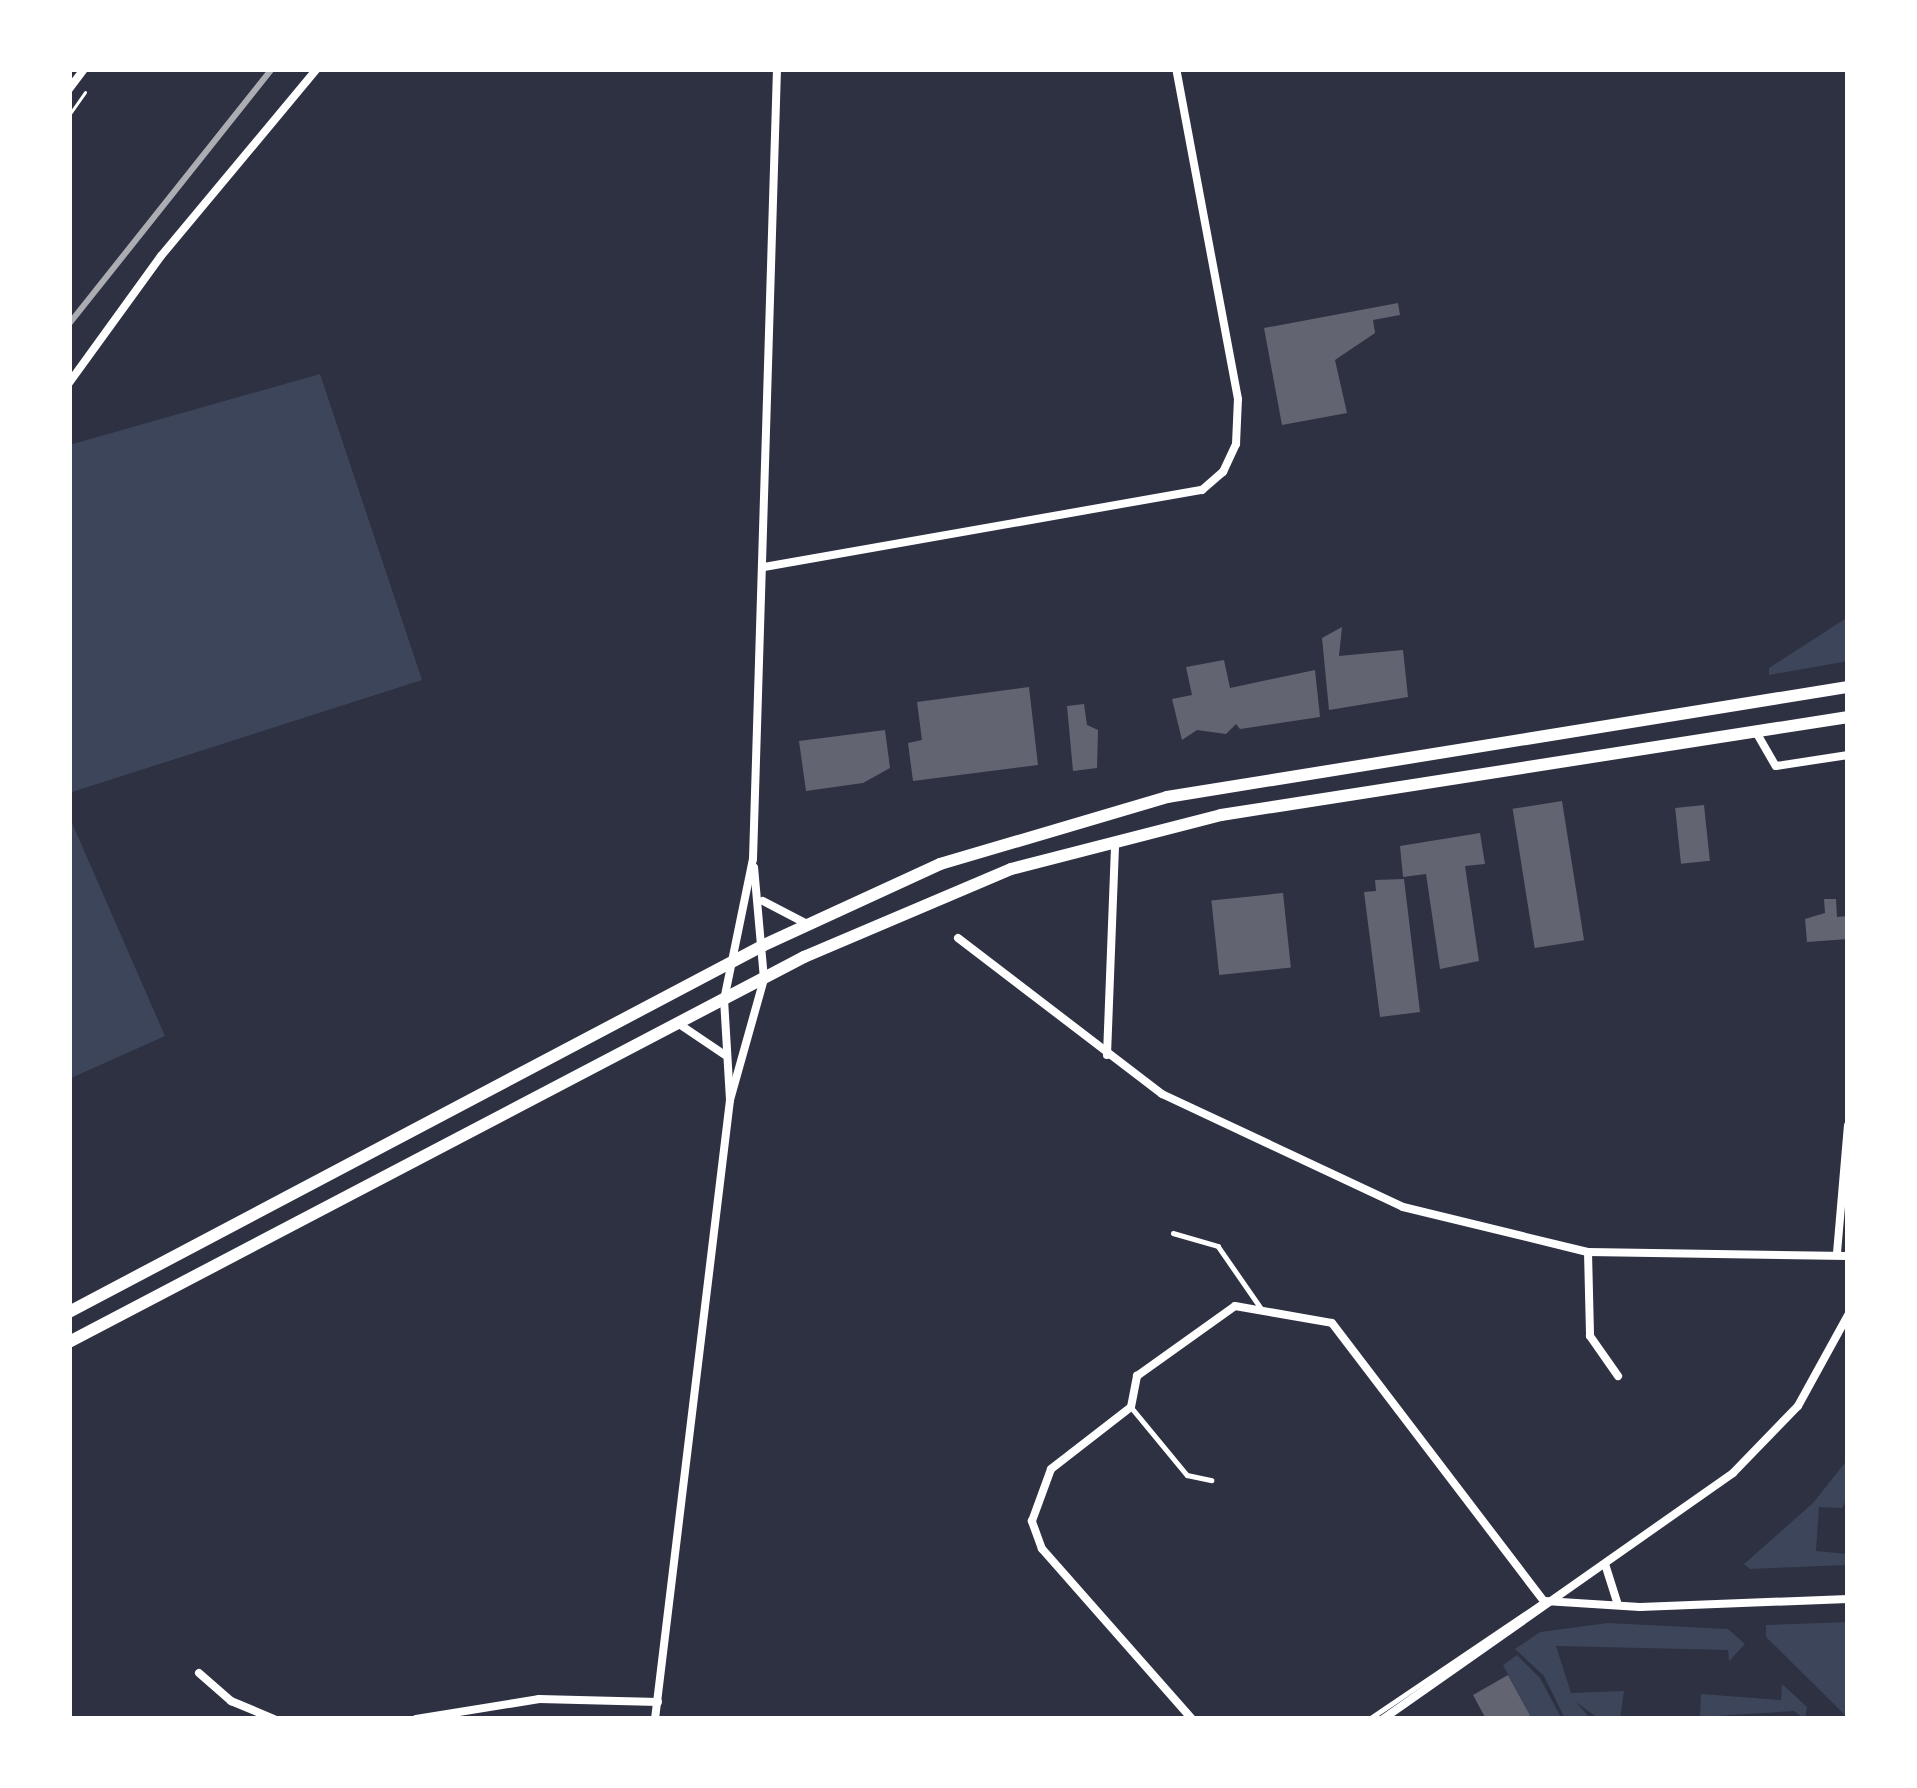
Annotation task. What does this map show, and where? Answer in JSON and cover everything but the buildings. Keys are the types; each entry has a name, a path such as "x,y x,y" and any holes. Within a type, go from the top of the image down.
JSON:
{"main road":[{"path":"69,1312 729,963 940,864 1167,796 1848,687"},
{"path":"69,1342 676,1023 940,896 1116,839 1221,814 1848,717"}],"street":[{"path":"69,89 84,69"},
{"path":"69,383 161,256 317,69"},
{"path":"730,1100 724,1000 753,860 777,69"},
{"path":"764,567 1202,490 1223,472 1236,444 1238,399 1176,69"},
{"path":"1755,731 1776,766 1848,755"},
{"path":"1107,1057 1116,839"},
{"path":"656,1719 730,1100 764,979 761,900 753,860"},
{"path":"761,900 807,924"},
{"path":"958,938 1107,1057 1183,1104 1403,1207 1588,1252 1843,1255 1848,1125"},
{"path":"676,1023 726,1057"},
{"path":"1588,1252 1590,1336 1618,1376"},
{"path":"1192,1719 1042,1549 1032,1521 1051,1468 1131,1407 1137,1376 1235,1306 1332,1323 1544,1600 1618,1607 1848,1599"},
{"path":"1384,1719 1768,1440 1798,1406 1848,1315"},
{"path":"1604,1562 1618,1607"},
{"path":"199,1673 231,1701 274,1719"},
{"path":"416,1719 539,1699 658,1702"}],"lane":[{"path":"1173,1233 1218,1246 1263,1311"},
{"path":"1131,1407 1186,1475 1211,1480"},
{"path":"1369,1719 1544,1600"}],"path":[{"path":"69,115 91,84"}],"shaded area":[{"path":"320,374 422,680 69,793 69,445"},
{"path":"1848,617 1848,661 1769,675 1769,668"},
{"path":"69,816 165,1036 69,1079"},
{"path":"1848,1459 1848,1496 1842,1508 1819,1507 1816,1551 1848,1554 1848,1565 1750,1569 1744,1564 1813,1503"},
{"path":"1848,1622 1848,1718 1766,1637 1766,1625"},
{"path":"1608,1623 1728,1629 1745,1644 1729,1661 1728,1650 1556,1646 1571,1693 1624,1691 1620,1719 1599,1719 1576,1702 1591,1719 1565,1719 1544,1676 1515,1649 1540,1632"},
{"path":"1517,1655 1540,1678 1562,1719 1532,1719 1503,1665"},
{"path":"1782,1684 1807,1707 1805,1719 1794,1711 1700,1717 1701,1694 1781,1700"}],"railway":[{"path":"69,324 272,69"}]}
